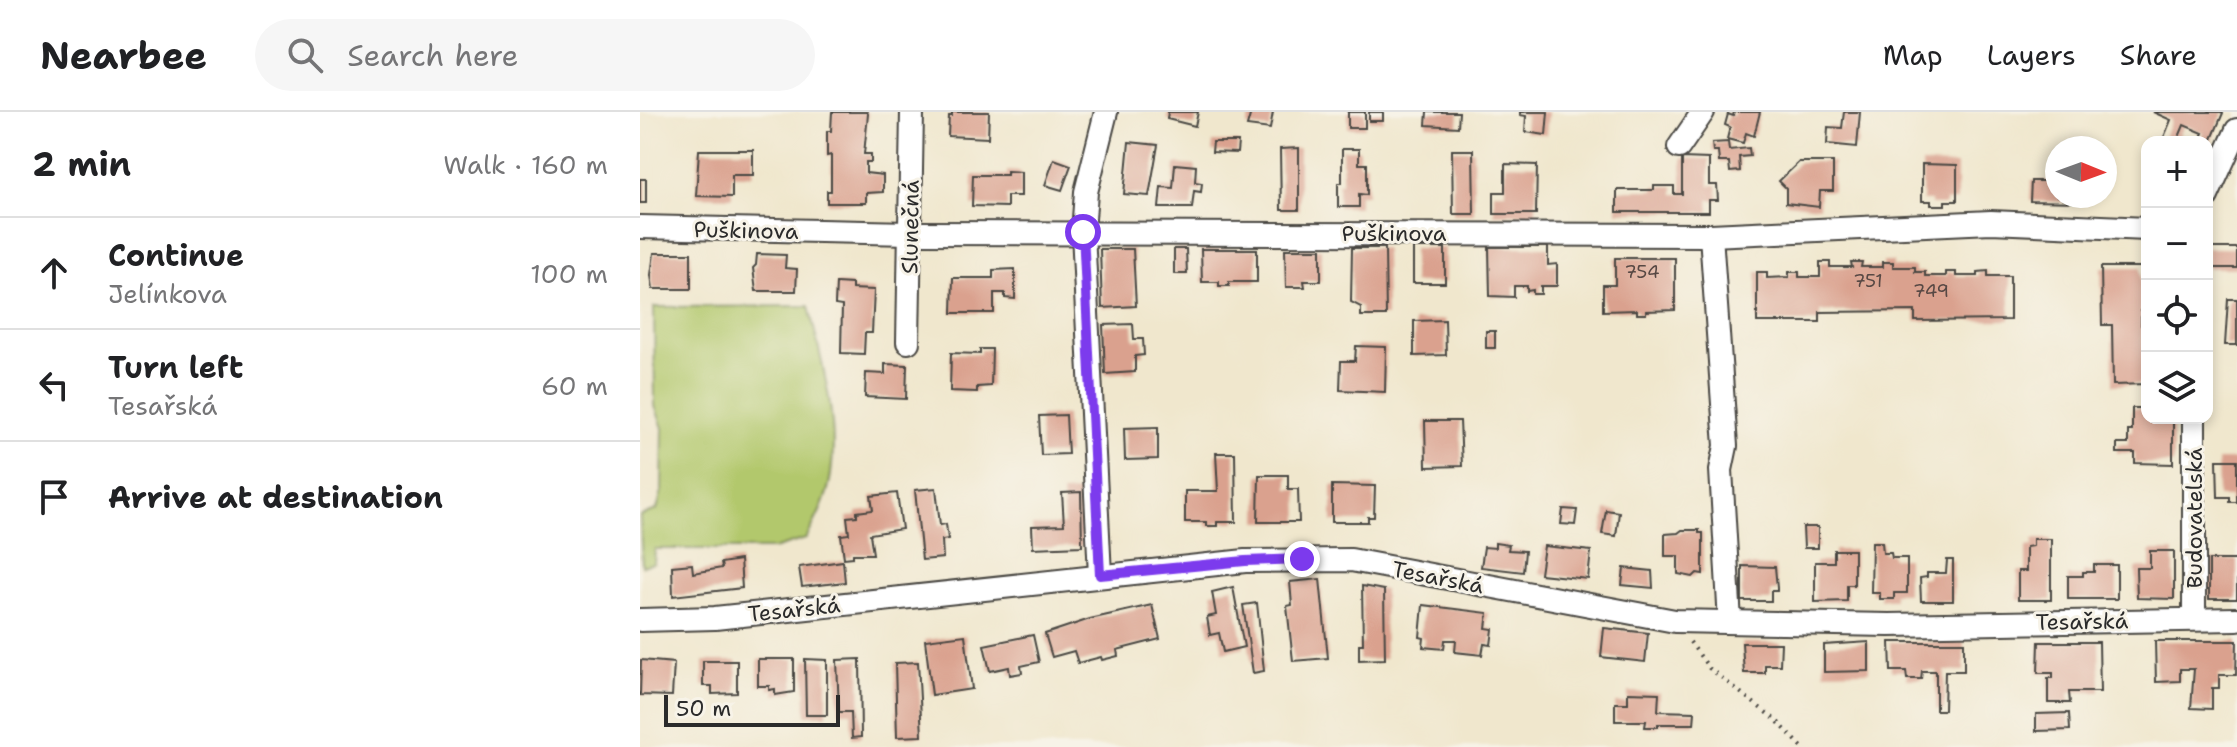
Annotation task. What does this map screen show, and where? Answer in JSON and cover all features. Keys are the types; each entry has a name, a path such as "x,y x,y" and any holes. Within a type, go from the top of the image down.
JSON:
{"street":[{"name":"Slunečná","path":"908,342 912,112"},
{"path":"1100,575 1083,232 1086,192 1106,112"},
{"path":"1679,147 1703,112"},
{"path":"2213,183 2237,130"},
{"name":"Puškinova","path":"640,227 910,233 1711,235 1991,222 2141,229"},
{"path":"1711,235 1726,446 1721,470 1730,622"},
{"name":"Budovatelská","path":"2194,424 2194,619"},
{"name":"Tesařská","path":"640,620 715,618 1245,561 1351,560 1675,621 1889,625 2237,619"}],"path":[{"path":"1675,621 1709,668 1777,721 1802,747"}],"green space":[{"path":"809,306 828,390 833,453 822,508 806,539 773,549 655,549 654,563 642,566 640,516 657,510 662,490 663,428 655,406 654,307"}],"building":[{"path":"832,112 868,114 864,154 871,154 871,162 866,162 866,173 883,175 883,192 866,193 866,203 827,203 827,191 831,191 831,155 827,156 827,131 831,131"},
{"path":"952,112 989,112 988,138 948,136"},
{"path":"1168,112 1198,112 1195,126 1167,119"},
{"path":"1251,112 1273,112 1270,129 1247,126"},
{"path":"1348,112 1365,112 1365,128 1348,128"},
{"path":"1369,112 1383,112 1383,121 1369,121"},
{"path":"1427,112 1459,112 1458,127 1426,125"},
{"path":"1520,112 1548,112 1546,135 1525,132 1526,116 1520,115"},
{"path":"1734,112 1760,112 1754,136 1746,133 1743,143 1727,139 1730,127 1725,125 1728,114 1733,116"},
{"path":"1844,112 1860,112 1857,147 1827,144 1828,127 1842,128"},
{"path":"2153,112 2223,113 2213,137 2202,136 2203,133 2184,125 2179,136 2164,136 2171,120"},
{"path":"1129,142 1158,145 1149,196 1124,194"},
{"path":"1213,142 1238,142 1237,153 1212,152"},
{"path":"1728,142 1729,150 1749,148 1750,156 1739,157 1740,171 1730,172 1729,162 1719,162 1718,151 1713,151 1712,143"},
{"path":"1299,148 1299,210 1281,210 1280,149"},
{"path":"1342,149 1359,149 1359,164 1367,164 1367,195 1359,194 1359,207 1338,207"},
{"path":"699,150 753,150 753,175 732,175 732,197 696,196"},
{"path":"1452,150 1473,150 1474,214 1453,214"},
{"path":"1682,158 1709,159 1709,185 1717,185 1718,200 1709,200 1709,212 1617,212 1617,190 1654,190 1654,186 1674,186 1674,194 1682,194"},
{"path":"1054,159 1071,165 1062,190 1045,185"},
{"path":"1799,162 1833,162 1833,191 1820,191 1819,207 1786,203 1786,188 1779,181"},
{"path":"1175,164 1196,166 1195,182 1202,183 1201,192 1194,191 1192,208 1159,208 1161,187 1173,188"},
{"path":"1505,164 1537,165 1536,214 1494,214 1494,192 1505,192"},
{"path":"1922,164 1957,165 1957,201 1931,205 1931,201 1922,201"},
{"path":"1007,171 1021,172 1021,196 1007,196 1007,207 972,206 973,175 1007,175"},
{"path":"640,179 646,179 646,203 640,203"},
{"path":"2031,181 2045,181 2045,201 2030,201"},
{"path":"1489,247 1548,247 1548,265 1557,264 1557,286 1541,286 1541,294 1533,294 1533,290 1527,291 1527,286 1514,286 1514,297 1490,296"},
{"path":"1352,248 1385,248 1386,316 1361,316 1361,307 1351,302"},
{"path":"1413,248 1445,248 1445,283 1413,283"},
{"path":"2213,248 2237,248 2237,268 2213,268"},
{"path":"1100,249 1133,249 1136,306 1102,308"},
{"path":"1174,249 1186,249 1187,274 1174,274"},
{"path":"1201,249 1257,249 1257,282 1229,282 1229,286 1219,286 1219,282 1202,282"},
{"path":"1285,249 1321,249 1321,281 1304,281 1305,287 1286,287"},
{"path":"654,253 691,253 691,289 653,289"},
{"path":"757,254 786,255 785,268 797,269 796,291 756,291 753,268"},
{"path":"1615,258 1675,258 1675,310 1646,311 1646,314 1637,314 1637,310 1603,311 1603,285 1615,285"},
{"path":"1820,262 1830,262 1830,267 1852,267 1851,262 1862,262 1861,267 1883,267 1883,262 1893,262 1893,267 1915,267 1915,272 1925,272 1925,276 1946,276 1946,272 1956,272 1956,276 1978,276 1978,272 1988,271 1988,276 2010,276 2010,320 1915,321 1915,311 1820,312 1820,322 1757,322 1757,272 1767,272 1767,278 1789,277 1789,272 1799,272 1799,277 1820,277"},
{"path":"2101,267 2141,267 2141,384 2113,385 2112,325 2102,325"},
{"path":"1015,269 1015,299 1005,298 1005,293 994,293 994,313 952,313 953,278 993,278 993,270"},
{"path":"836,283 852,284 852,289 874,290 872,333 865,333 864,354 841,353 842,306 835,305"},
{"path":"2228,299 2237,299 2237,345 2225,345"},
{"path":"1445,320 1446,355 1414,356 1414,321"},
{"path":"1133,324 1134,339 1143,339 1144,355 1135,356 1135,372 1105,374 1103,325"},
{"path":"1486,331 1495,331 1495,348 1486,348"},
{"path":"1356,346 1386,347 1385,392 1340,390 1341,361 1355,361"},
{"path":"980,349 992,349 991,386 977,387 977,392 950,391 951,353 980,354"},
{"path":"885,364 907,365 906,399 865,397 866,373 885,374"},
{"path":"2132,408 2141,408 2141,424 2173,424 2173,464 2135,463 2135,453 2117,453 2117,444 2128,444 2128,431 2132,431"},
{"path":"1066,415 1068,454 1041,455 1039,416"},
{"path":"1425,421 1460,421 1462,466 1426,467"},
{"path":"1158,427 1158,459 1125,460 1124,428"},
{"path":"1216,453 1235,453 1236,522 1217,522 1217,526 1206,526 1206,522 1185,522 1185,491 1218,491"},
{"path":"2217,460 2237,460 2237,502 2230,502 2230,497 2218,497"},
{"path":"1259,475 1288,475 1288,489 1298,489 1299,522 1258,522"},
{"path":"1332,485 1375,486 1374,517 1368,517 1368,522 1332,522"},
{"path":"936,488 940,525 946,524 948,539 942,540 943,558 922,560 915,490"},
{"path":"1081,492 1082,546 1033,548 1032,526 1064,525 1062,493"},
{"path":"897,493 902,529 870,534 873,554 853,554 853,557 844,558 841,535 849,534 847,517 873,510 871,496"},
{"path":"1563,509 1577,510 1575,525 1561,524"},
{"path":"1606,510 1619,512 1616,536 1602,534"},
{"path":"1803,527 1818,527 1818,548 1804,548"},
{"path":"1699,530 1703,533 1703,574 1697,573 1693,577 1678,574 1678,556 1665,556 1665,534"},
{"path":"2033,539 2051,539 2051,600 2018,600 2018,571 2026,571 2026,547 2033,546"},
{"path":"1872,542 1882,542 1883,553 1891,553 1892,558 1907,558 1907,593 1894,593 1894,599 1880,599 1880,593 1871,593"},
{"path":"1495,543 1509,545 1508,550 1525,551 1523,572 1481,567 1484,547 1495,548"},
{"path":"1544,546 1591,551 1588,579 1540,574"},
{"path":"1834,550 1854,550 1854,585 1847,585 1847,601 1815,602 1815,562 1834,562"},
{"path":"2150,551 2174,551 2174,599 2137,598 2136,568 2150,568"},
{"path":"740,560 742,588 673,596 672,566 692,564 693,573 722,568 721,563"},
{"path":"1947,560 1953,560 1953,601 1921,601 1920,578 1927,577 1927,573 1946,573"},
{"path":"2209,560 2237,560 2237,599 2209,599"},
{"path":"843,561 845,582 802,587 799,567"},
{"path":"2094,565 2117,565 2117,599 2068,599 2068,576 2094,572"},
{"path":"1742,566 1775,567 1777,591 1771,591 1771,601 1742,601"},
{"path":"1624,568 1652,571 1653,588 1622,585"},
{"path":"1320,579 1328,658 1293,661 1287,606 1292,605 1290,582"},
{"path":"1362,586 1384,590 1385,659 1359,660 1359,644 1363,644"},
{"path":"1233,587 1244,647 1223,652 1219,633 1210,635 1207,617 1216,615 1212,592"},
{"path":"1257,603 1264,671 1253,673 1243,605"},
{"path":"1152,605 1160,639 1117,650 1118,656 1102,660 1101,657 1078,663 1074,651 1052,657 1045,634 1090,619"},
{"path":"1423,605 1488,613 1486,628 1493,629 1491,645 1484,644 1482,655 1455,652 1456,640 1445,640 1444,649 1423,647 1424,638 1420,637"},
{"path":"1604,628 1648,633 1645,662 1601,657"},
{"path":"965,635 972,689 932,695 925,640"},
{"path":"1033,635 1039,662 1021,666 1022,673 1010,675 1009,667 990,671 984,645"},
{"path":"2155,641 2237,641 2236,675 2219,675 2219,688 2212,688 2212,709 2191,708 2194,669 2180,669 2180,681 2156,682"},
{"path":"1869,642 1869,671 1824,672 1824,645"},
{"path":"1890,642 1964,642 1964,671 1945,671 1944,710 1936,710 1936,671 1922,671 1921,679 1907,679 1906,671 1891,671"},
{"path":"2039,642 2099,642 2100,692 2069,692 2070,703 2048,703 2048,678 2053,678 2053,673 2038,673"},
{"path":"1742,643 1781,643 1780,665 1765,665 1765,673 1744,673"},
{"path":"758,659 794,659 794,692 775,695 775,689 758,686"},
{"path":"805,659 827,660 827,715 806,715"},
{"path":"860,659 861,737 852,738 851,712 839,712 837,660"},
{"path":"641,660 674,663 672,696 640,695"},
{"path":"703,661 737,661 737,693 712,694 712,686 703,686"},
{"path":"918,662 922,736 897,737 895,663"},
{"path":"1628,692 1659,693 1658,711 1695,712 1694,724 1645,727 1646,721 1615,721 1615,703 1628,703"},
{"path":"2069,713 2070,730 2036,731 2036,714"}],"route":[{"path":"1083,232 1100,575 1245,561 1302,559"}]}
